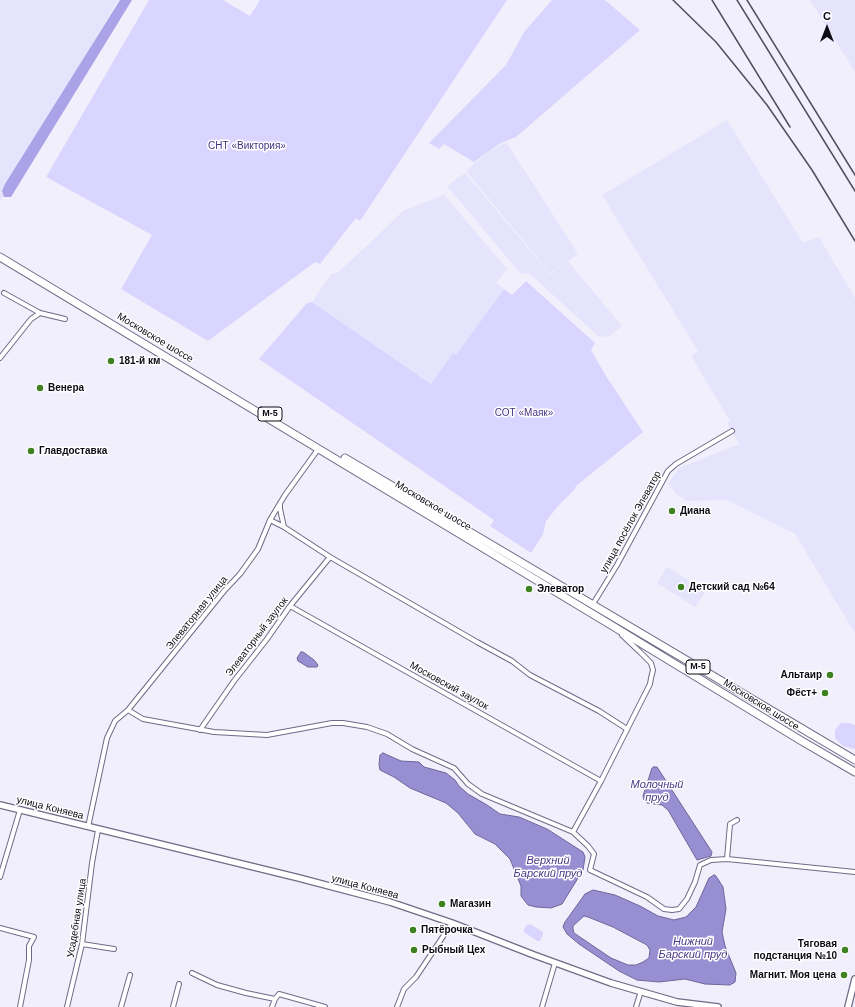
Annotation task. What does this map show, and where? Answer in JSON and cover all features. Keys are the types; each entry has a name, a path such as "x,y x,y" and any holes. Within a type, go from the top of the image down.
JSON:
{"highway":[{"name":"Московское шоссе","path":"0,252 322,445 855,760"},
{"name":"Московское шоссе","path":"0,257 855,772"}],"street":[{"path":"4,293 40,313 65,319"},
{"path":"0,358 31,319 40,313"},
{"name":"улица посёлок Элеватор","path":"593,604 617,565 668,471 676,464 732,431"},
{"name":"Элеваторная улица","path":"88,827 107,738 115,721 128,710 224,591 240,574 258,549 270,520 280,503 319,448"},
{"path":"280,503 284,526"},
{"path":"270,520 284,526 330,557 512,661 530,675 599,711 627,729"},
{"name":"Элеваторный заулок","path":"200,730 234,681 267,639 290,606 330,557"},
{"name":"Московский заулок","path":"290,606 601,781"},
{"path":"573,832 601,781 650,684 652,670 651,663 611,624"},
{"path":"128,710 143,719 214,732 267,735 332,723 343,723 366,727 387,734 412,749 454,768 468,784 482,794 573,832 594,854 590,870 647,898 664,909 679,909 687,899 695,882 700,865 711,860 727,859 855,872"},
{"name":"улица Коняева","path":"0,805 299,878 390,902 452,923 611,983 677,1002 718,1007"},
{"path":"0,877 20,810"},
{"path":"727,859 730,824 737,820"},
{"name":"Усадебная улица","path":"68,1007 82,944 92,863 98,830"},
{"path":"397,1007 404,989 416,977 452,923"},
{"path":"0,928 34,937 29,946 29,960 20,1007"},
{"path":"82,944 114,949"},
{"path":"542,1007 555,963"},
{"path":"192,973 217,985 275,999"},
{"path":"121,1007 130,975"},
{"path":"848,1007 855,979"},
{"path":"173,1007 179,984"},
{"path":"636,1007 641,991"},
{"path":"272,1007 279,994 324,1007"}],"shaded area":[{"path":"0,0 118,0 0,202"},
{"path":"120,0 132,0 11,197 4,197 2,191 5,184"},
{"path":"810,0 855,0 855,72"},
{"path":"727,120 803,243 819,237 855,298 855,633 795,534 727,500 687,501 677,495 668,484 679,468 739,444 727,423 730,421 691,356 698,351 602,195"},
{"path":"507,143 578,254 568,261 622,326 608,337 598,336 530,274 520,273 447,186 465,173 550,274 566,262 550,273 466,171 499,145"},
{"path":"444,195 507,269 496,283 504,289 456,355 453,353 431,384 312,302 331,274 337,273 403,211"},
{"name":"Детский сад №64","path":"667,567 706,591 695,607 657,583"}],"green space":[{"name":"СНТ «Виктория»","path":"149,0 223,0 250,16 260,0 507,0 360,221 356,218 320,264 315,262 208,341 121,289 152,235 46,177"},
{"path":"552,0 605,0 640,30 516,137 499,144 474,162 444,144 439,149 429,143 506,65 524,32"},
{"name":"СОТ «Маяк»","path":"526,281 595,343 591,350 606,376 643,432 576,486 546,521 543,534 531,553 490,526 494,520 259,359 307,303 312,302 431,384 453,353 456,355 504,289 512,295"},
{"path":"841,723 855,725 855,749 843,746 835,738 835,730"},
{"path":"530,924 543,932 540,941 537,941 524,932 527,925"}],"water":[{"path":"301,652 314,660 318,665 317,667 308,667 298,661 297,658"},
{"name":"Верхний Барский пруд","path":"383,753 401,761 419,762 424,767 446,773 468,794 500,814 519,817 547,829 583,852 585,857 583,870 562,904 551,908 528,905 521,896 521,886 510,859 495,844 475,834 458,813 446,803 410,788 394,777 380,770 380,755"},
{"name":"Молочный пруд","path":"657,767 712,852 711,856 697,860 668,810 662,805 647,803 644,800 643,796 652,768"},
{"name":"Нижний Барский пруд","path":"714,875 716,876 723,887 726,909 722,932 725,946 736,973 735,982 730,985 705,984 685,979 659,982 637,980 619,971 579,944 567,934 563,927 585,894 593,890 615,895 658,916 674,920 686,917 696,907 709,878","holes":["584,916 613,927 647,945 650,950 649,958 636,965 628,965 611,958 574,933 573,926"]}],"railway":[{"path":"673,0 716,42 767,105 812,170 855,241"},
{"path":"712,0 790,127"},
{"path":"737,0 855,191"},
{"path":"747,0 855,175"}],"place":[{"name":"181-й км","path":"111,361"},
{"name":"Венера","path":"40,388"},
{"name":"Главдоставка","path":"31,451"},
{"name":"Диана","path":"672,511"},
{"name":"Детский сад №64","path":"681,587"},
{"name":"Элеватор","path":"529,589"},
{"name":"Альтаир","path":"830,675"},
{"name":"Фёст+","path":"825,693"},
{"name":"Магазин","path":"442,904"},
{"name":"Пятёрочка","path":"413,930"},
{"name":"Рыбный Цех","path":"414,950"},
{"name":"Тяговая подстанция №10","path":"845,950"},
{"name":"Магнит. Моя цена","path":"844,975"}]}
